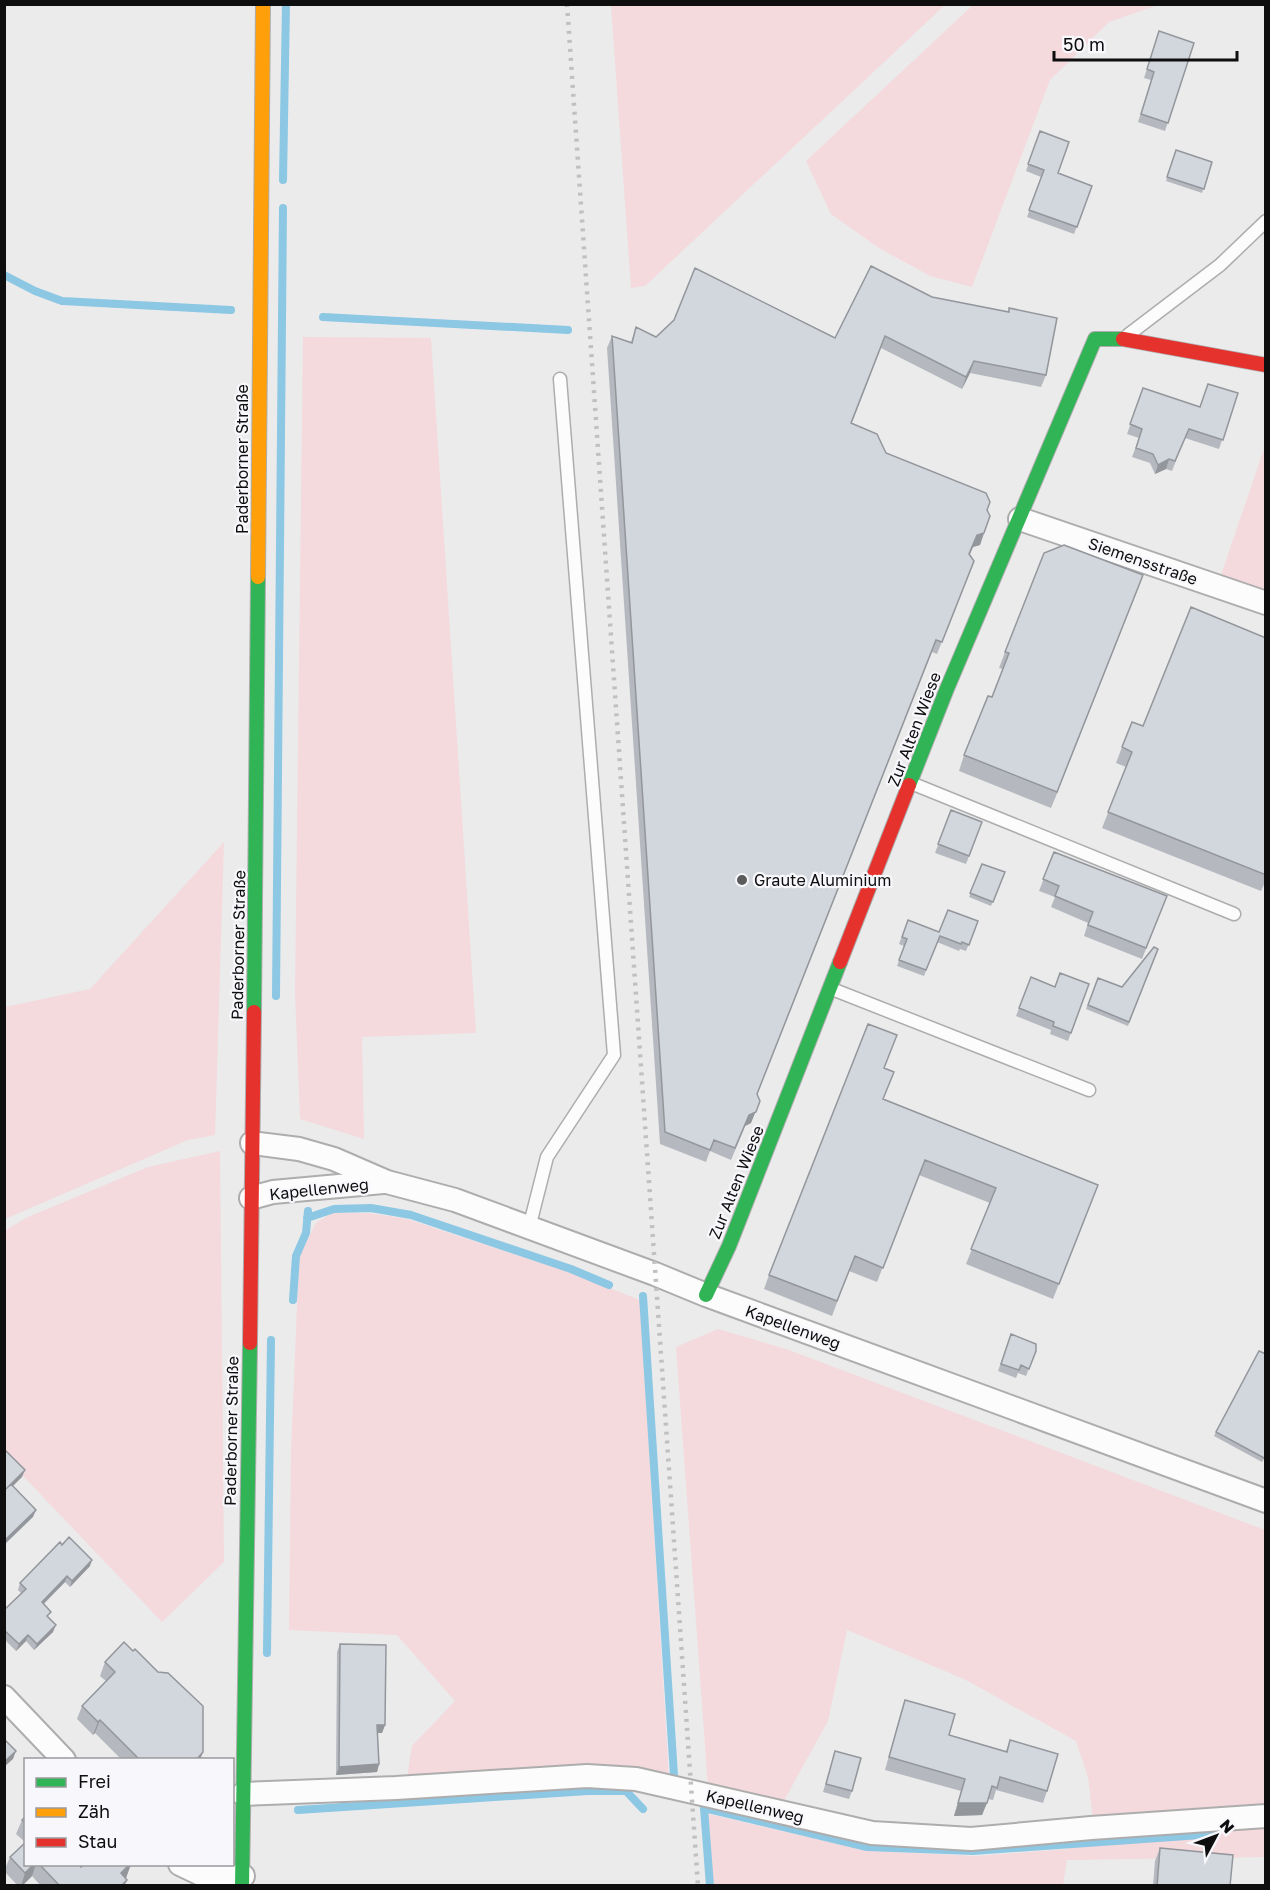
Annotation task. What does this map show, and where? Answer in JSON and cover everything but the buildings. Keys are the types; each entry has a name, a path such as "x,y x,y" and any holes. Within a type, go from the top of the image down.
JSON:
{"main road":[{"name":"Paderborner Straße","path":"242,1881 238,1795 252,1143 263,4"},
{"name":"Zur Alten Wiese","path":"706,1295 729,1246 946,691 1095,339 1123,339 1266,365"}],"street":[{"name":"Siemensstraße","path":"1020,519 1266,603"},
{"name":"Kapellenweg","path":"252,1143 299,1149 334,1159 387,1182 455,1200 1266,1502"},
{"name":"Kapellenweg","path":"250,1198 273,1192 387,1182"},
{"path":"4,1697 62,1758"},
{"name":"Kapellenweg","path":"238,1795 587,1776 636,1779 872,1833 971,1839 1266,1816"},
{"path":"184,1866 205,1876 242,1881"}],"lane":[{"path":"1123,339 1220,265 1266,221"},
{"path":"529,1228 547,1157 614,1055 561,379"},
{"path":"911,783 1234,914"},
{"path":"831,988 1089,1090"}],"shaded area":[{"path":"611,4 945,5 645,286 631,288"},
{"path":"974,4 1158,5 1109,22 1050,80 972,287 930,276 879,248 831,214 806,161"},
{"path":"303,337 431,338 476,1033 362,1037 364,1139 300,1119 295,992"},
{"path":"1265,446 1265,593 1220,578"},
{"path":"224,842 215,1135 188,1140 5,1219 5,1007 90,989"},
{"path":"220,1151 224,1562 162,1622 5,1457 4,1231 28,1217 148,1167"},
{"path":"332,1213 369,1213 407,1219 565,1271 640,1300 669,1778 407,1778 412,1746 455,1701 397,1635 289,1630 291,1451 299,1256 316,1223"},
{"path":"718,1329 789,1350 1265,1530 1265,1857 1067,1860 1063,1885 713,1885 708,1814 868,1851 977,1856 1067,1849 1093,1819 1088,1777 1076,1741 964,1679 847,1630 828,1721 781,1806 708,1787 676,1347"}],"waterway":[{"path":"283,180 286,4"},
{"path":"276,996 283,208"},
{"path":"4,275 35,291 62,301 231,310"},
{"path":"323,317 568,330"},
{"path":"307,1218 334,1209 371,1208 411,1215 571,1269 609,1285"},
{"path":"293,1300 296,1256 306,1233 308,1211"},
{"path":"643,1296 674,1775"},
{"path":"267,1653 271,1340"},
{"path":"298,1810 588,1791 626,1791 643,1809"},
{"path":"710,1886 704,1808 867,1847 973,1851 1215,1834"}],"railway":[{"path":"567,4 698,1886"}],"traffic: fast":[{"path":"909,785 946,691 1095,339 1123,339"},
{"path":"254,1012 258,577"},
{"path":"706,1295 729,1246 840,962"},
{"path":"242,1886 250,1343"}],"traffic: slow":[{"path":"258,577 263,4"}],"traffic: jam":[{"path":"1123,339 1266,365"},
{"path":"840,962 909,785"},
{"path":"250,1343 254,1012"}],"place":[{"name":"Graute Aluminium","path":"742,880"}]}
